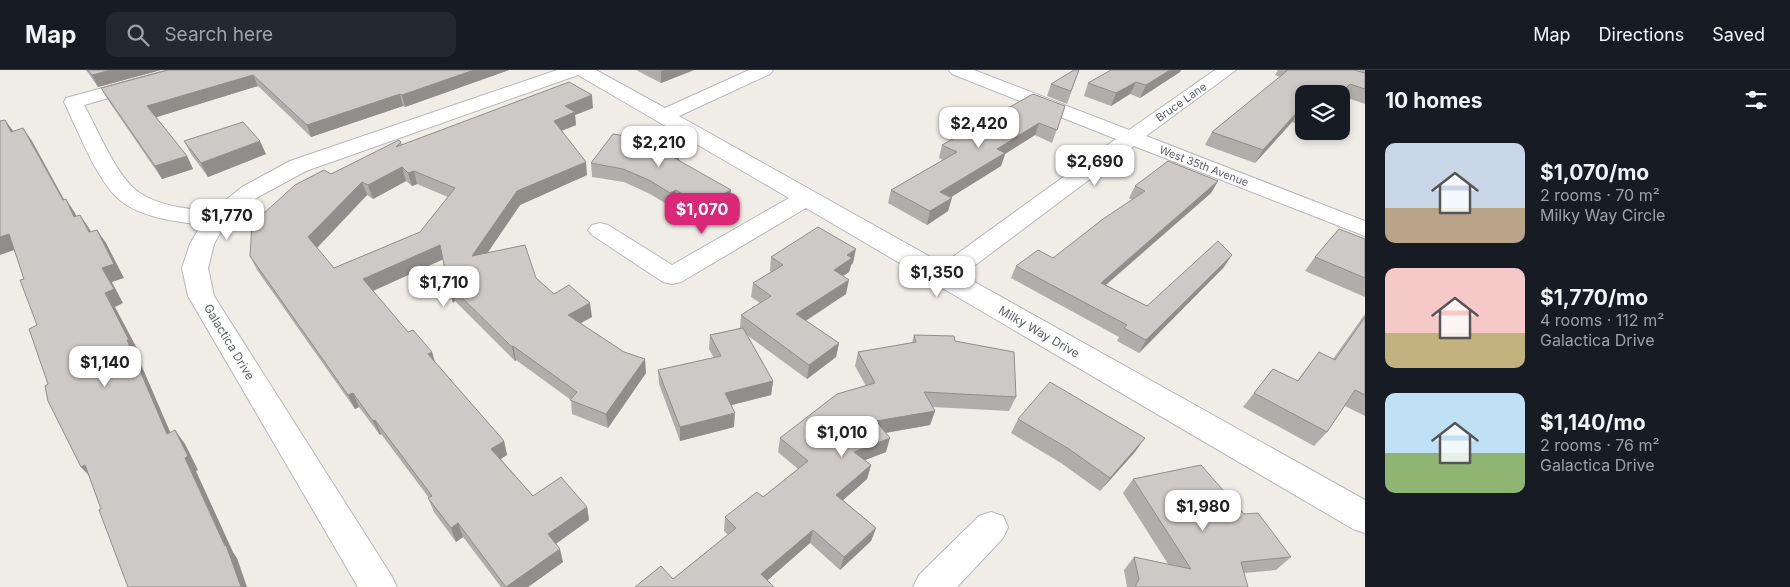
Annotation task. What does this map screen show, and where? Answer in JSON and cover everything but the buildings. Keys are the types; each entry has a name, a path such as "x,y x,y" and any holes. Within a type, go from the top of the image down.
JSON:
{"street":[{"path":"188,70 74,102 117,183 129,197 150,207 216,220"},
{"name":"Galactica Drive","path":"378,587 201,296 195,268 202,244 216,220 250,192 298,166 574,70"},
{"name":"Milky Way Drive","path":"583,70 805,199 1365,518"},
{"path":"662,116 764,70"},
{"name":"West 35th Avenue","path":"958,70 1365,229"},
{"name":"Bruce Lane","path":"942,277 1227,70"},
{"path":"600,230 672,276 805,199"},
{"path":"932,587 991,527"}]}
